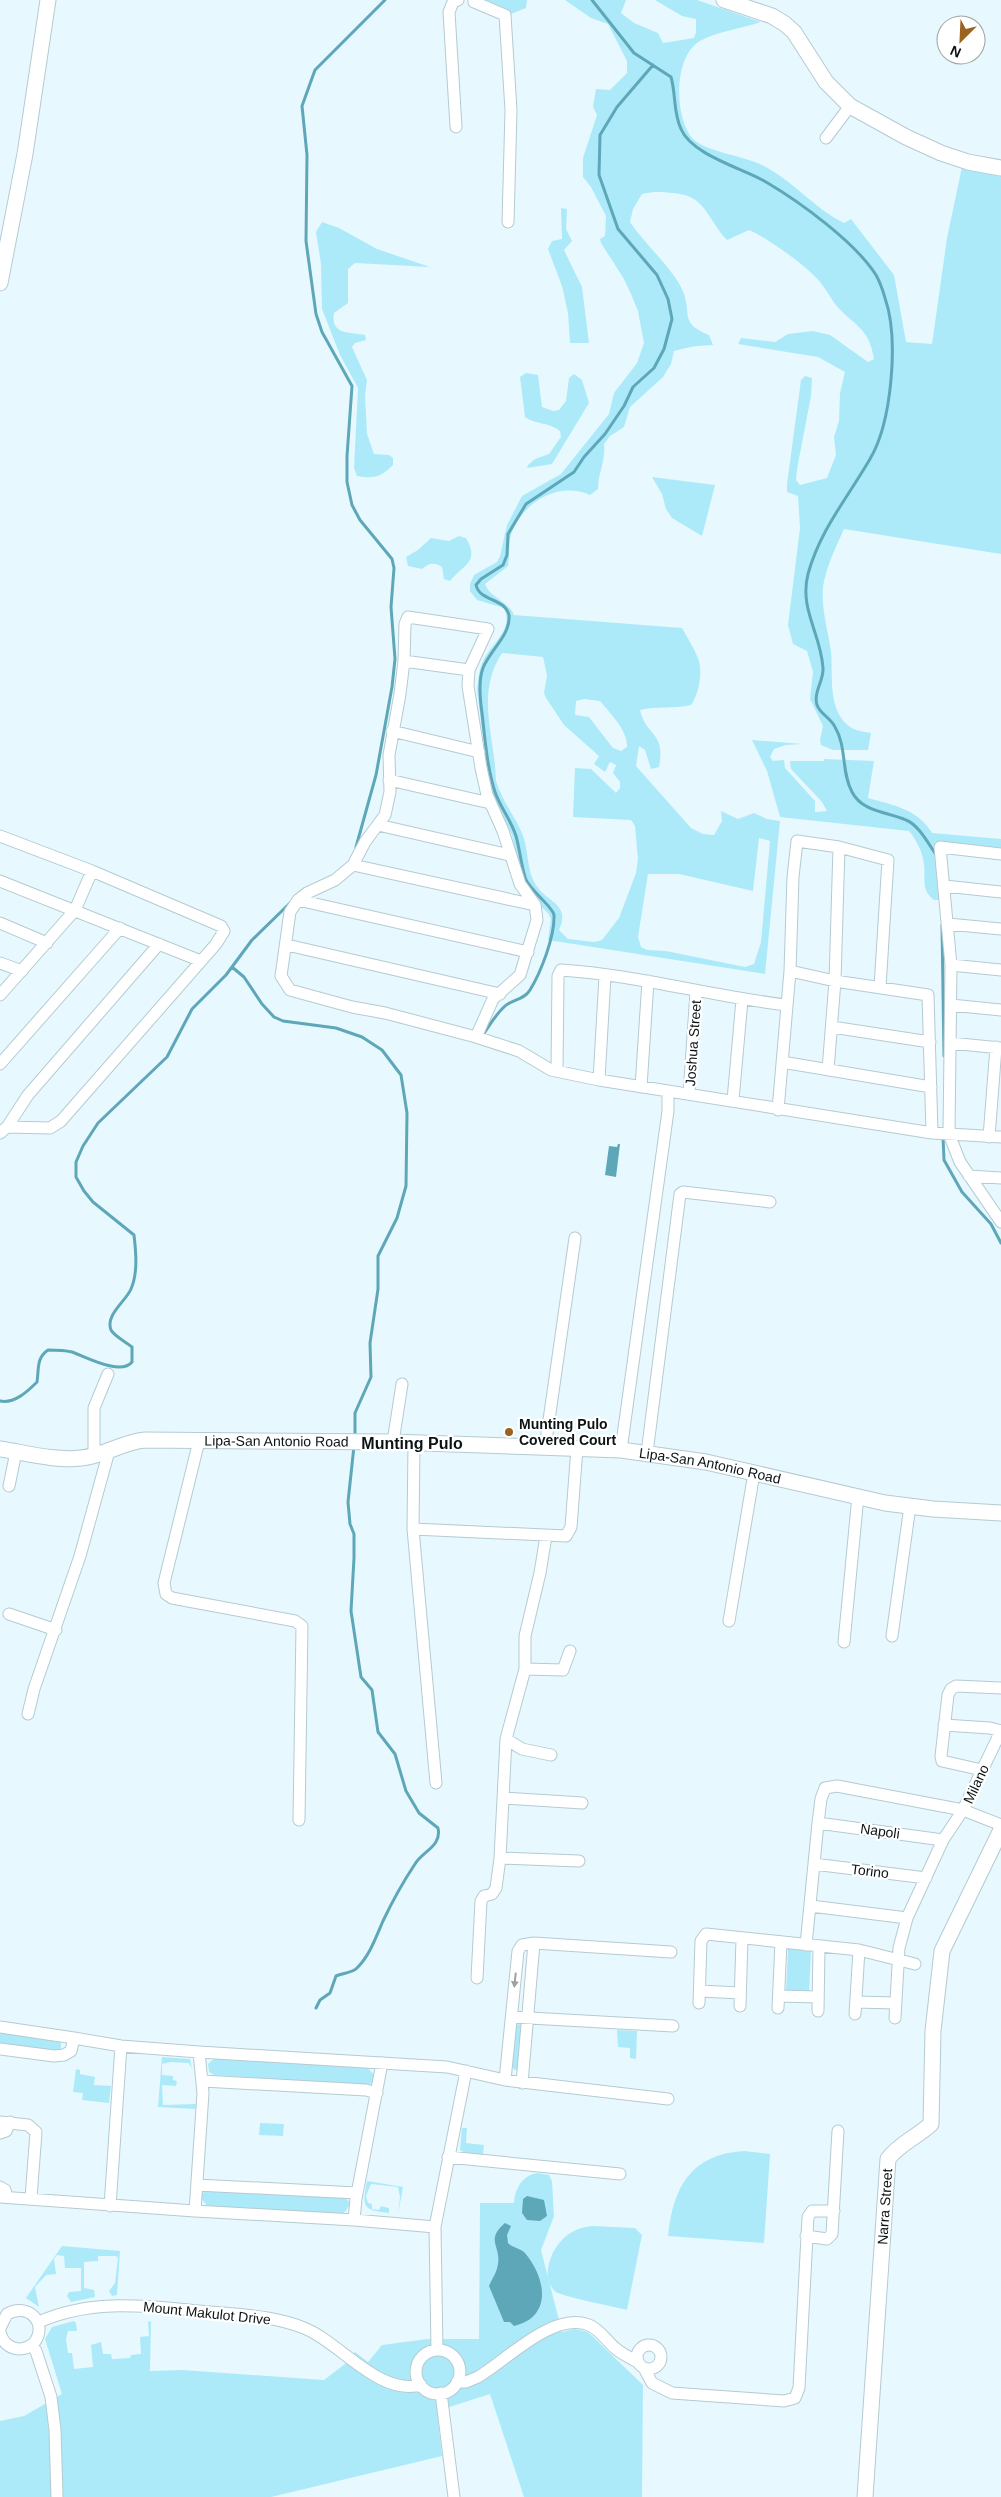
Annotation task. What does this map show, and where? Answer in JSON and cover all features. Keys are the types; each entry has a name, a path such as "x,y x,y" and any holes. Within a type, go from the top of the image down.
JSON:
{"street":[{"path":"0,283 25,154 48,0"},
{"path":"456,127 450,12 453,2 458,0 474,1 506,15 511,110 508,222"},
{"path":"724,0 772,16 785,24 794,32 826,82 850,106 906,137 941,153 968,162 1001,168"},
{"path":"826,138 850,106"},
{"path":"476,1037 490,1005 520,974 536,926 535,905 520,884 509,855 503,831 484,786 468,686 469,670 488,632 486,627 408,617 404,624 404,661 392,731 389,804 353,865 334,880 298,900 290,912 287,945 281,976 290,990 476,1037 519,1051 551,1070 641,1087 733,1100 778,1110 940,1134 995,1137 999,1048 950,1043"},
{"path":"404,661 469,670"},
{"path":"392,731 479,752"},
{"path":"389,780 490,803"},
{"path":"378,825 509,855"},
{"path":"0,836 92,871 221,926 224,931 201,961 61,1121 50,1128 4,1130"},
{"path":"778,1110 790,971 796,842 801,840 839,847 885,858 888,862 880,987"},
{"path":"828,1070 835,981 839,847"},
{"path":"940,1134 950,1043 951,965 940,847 1001,854"},
{"path":"353,865 535,905"},
{"path":"0,995 75,910 92,871"},
{"path":"0,881 201,961"},
{"path":"945,886 1001,892"},
{"path":"298,900 528,952"},
{"path":"0,924 47,943"},
{"path":"948,924 1001,929"},
{"path":"0,1064 120,928"},
{"path":"4,1130 28,1095 159,944"},
{"path":"287,945 500,994"},
{"path":"0,962 22,971"},
{"path":"951,965 1001,970"},
{"path":"557,1071 560,971 648,981 742,1000 786,1005"},
{"path":"790,971 835,981 928,995 931,1087 940,1134 969,1176 998,1212 1001,1222"},
{"path":"599,1080 605,976"},
{"path":"641,1087 648,981"},
{"name":"Joshua Street","path":"689,1094 696,992"},
{"path":"733,1100 742,1000"},
{"path":"951,1005 1001,1010"},
{"path":"832,1027 930,1042"},
{"path":"782,1062 931,1087"},
{"path":"621,1450 668,1111 668,1091"},
{"path":"969,1176 1001,1178"},
{"path":"647,1453 680,1194 683,1192 770,1202"},
{"path":"545,1448 575,1238"},
{"path":"94,1456 94,1408 108,1374"},
{"path":"393,1442 402,1384"},
{"name":"Lipa-San Antonio Road","path":"0,1449 61,1458 94,1456 138,1441 393,1442 621,1450 706,1462 910,1506 977,1513 1001,1513"},
{"path":"199,1441 164,1584 165,1590 172,1598 295,1621 302,1626 299,1820"},
{"path":"414,1444 413,1529 436,1783"},
{"path":"413,1529 566,1536 571,1526 577,1448"},
{"path":"28,1714 34,1689 56,1630 91,1522 109,1451"},
{"path":"9,1486 16,1452"},
{"path":"729,1621 754,1473"},
{"path":"844,1642 858,1496"},
{"path":"892,1636 910,1506"},
{"path":"476,1978 481,1901 496,1888 500,1858 506,1739 525,1669 525,1636 540,1573 546,1536"},
{"path":"9,1614 56,1630"},
{"path":"525,1669 563,1670 570,1651"},
{"path":"982,1770 942,1761 944,1725 951,1689 956,1686 1001,1688"},
{"path":"944,1725 990,1728 1001,1731"},
{"name":"Milano","path":"895,2018 899,1948 907,1918 943,1840 963,1810 1001,1731"},
{"path":"506,1739 522,1749 551,1755"},
{"path":"806,1945 822,1793 830,1786 963,1810 1001,1825"},
{"path":"503,1798 582,1803"},
{"name":"Napoli","path":"818,1823 943,1840"},
{"name":"Narra Street","path":"865,2497 888,2159 894,2151 916,2137 930,2124 933,2031 942,1951 1001,1830"},
{"path":"500,1858 579,1861"},
{"name":"Torino","path":"814,1864 926,1878"},
{"path":"811,1906 907,1918"},
{"path":"740,1993 700,1997 701,1941 703,1936 859,1950 915,1964"},
{"path":"740,2006 742,1938"},
{"path":"778,2008 781,1942"},
{"path":"522,2083 534,1943"},
{"path":"505,2080 518,1951 522,1945 534,1943 671,1952"},
{"path":"818,2011 820,1946"},
{"path":"855,2014 859,1950"},
{"path":"779,1996 818,1997"},
{"path":"856,2002 896,2003"},
{"path":"512,2017 673,2026"},
{"path":"0,2027 121,2046 447,2067 522,2083 668,2099"},
{"path":"0,2049 60,2056 71,2051 74,2038"},
{"path":"110,2206 121,2046"},
{"path":"195,2211 203,2081 199,2052"},
{"path":"354,2220 357,2193 382,2063"},
{"path":"437,2350 435,2227 466,2071"},
{"path":"203,2081 366,2090 377,2093"},
{"path":"0,2133 6,2131 5,2122 28,2125 36,2132 32,2198"},
{"path":"806,2236 827,2239 830,2237 834,2211 838,2131"},
{"path":"448,2157 620,2174"},
{"path":"197,2185 357,2193"},
{"path":"0,2187 5,2190 4,2197 110,2206 354,2220 435,2227"},
{"path":"456,2382 466,2382 478,2377 547,2330 577,2322 593,2327 615,2348 641,2365 652,2383 672,2393 784,2402 795,2398 799,2388 808,2217 812,2211 834,2211"},
{"name":"Mount Makulot Drive","path":"38,2322 77,2310 109,2305 131,2305 259,2316 289,2323 316,2333 380,2378 408,2386 421,2385 428,2391 441,2393"},
{"path":"25,2310 31,2312 38,2322 40,2334 32,2346 16,2349 5,2343 0,2333 2,2314 12,2311 25,2310"},
{"path":"32,2346 36,2351 51,2397 55,2430 57,2497"},
{"path":"421,2385 416,2375 418,2361 423,2355 437,2350 444,2350 456,2359 460,2373 456,2382 448,2391 441,2393 454,2497"}],"shaded area":[{"path":"486,0 527,0 526,8 511,14 507,9"},
{"path":"565,0 626,0 621,13 634,23 658,33 663,43 694,38 696,19 682,16 655,0 697,0 761,22 706,38 691,49 685,60 679,88 682,117 687,129 693,139 707,147 756,163 775,172 833,217 844,223 851,219 894,275 906,342 932,344 947,238 962,167 1001,175 1001,554 844,529 826,572 823,587 823,604 831,652 834,701 840,716 850,727 871,733 868,750 833,750 821,745 820,740 823,726 810,699 813,672 807,651 793,644 788,625 800,528 798,496 787,492 787,484 801,380 805,376 812,378 811,396 797,469 796,480 800,485 827,478 836,455 834,437 839,421 840,393 845,372 818,357 738,344 741,338 775,342 788,334 813,331 830,335 868,362 874,359 872,348 864,333 835,304 822,285 807,269 777,246 749,230 727,240 705,209 693,198 665,192 642,194 633,209 630,222 665,264 682,289 690,322 699,331 709,335 713,345 674,351 671,364 663,377 630,407 624,427 610,436 604,444 604,456 598,489 590,495 579,491 555,492 534,503 525,511 512,532 508,566 485,584 487,589 508,606 514,615 682,628 699,661 700,681 696,695 691,705 640,710 646,725 658,740 660,755 659,767 651,769 645,750 639,746 636,766 691,828 703,834 714,835 722,821 721,811 738,819 754,813 767,819 780,821 765,974 548,940 551,919 548,913 538,904 521,875 512,835 497,806 488,779 477,690 484,659 501,635 506,622 506,616 504,608 477,600 470,591 470,584 474,575 497,562 507,525 522,496 561,474 609,414 614,393 637,363 644,343 638,311 631,294 624,279 601,243 600,239 605,236 606,216 591,187 583,177 583,158 597,115 593,107 596,89 610,90 627,73 627,61 608,24 591,18","holes":["502,653 543,657 547,675 544,693 564,725 599,756 594,764 605,772 610,762 616,765 613,773 620,782 620,788 616,793 591,769 575,768 573,817 631,820 635,826 638,859 636,873 619,918 602,940 594,942 568,939 559,930 562,921 560,909 541,891 533,879 522,833 501,795 496,781 488,716 488,700 494,668","584,699 600,701 622,729 627,741 627,747 621,751 613,748 589,717 575,715 576,701","759,838 770,841 761,942 754,964 745,967 666,951 647,950 641,947 638,937 648,874 679,874 753,891"]},
{"path":"561,208 567,209 566,229 572,241 564,250 582,287 589,343 570,343 568,313 562,286 548,249 552,241 562,239"},
{"path":"322,222 339,228 377,249 430,267 355,263 348,269 348,303 334,313 335,325 338,329 348,333 365,335 366,340 355,343 352,347 367,380 365,396 367,434 374,454 389,455 393,458 393,465 389,469 381,475 373,477 357,476 354,468 358,388 340,355 322,309 321,264 316,232"},
{"path":"526,373 538,375 542,407 553,411 559,410 566,401 569,378 574,374 582,380 589,403 552,464 527,468 535,459 549,454 561,437 560,431 556,428 525,417 520,377"},
{"path":"652,477 715,485 702,536 672,518 666,509 662,494"},
{"path":"459,536 466,538 470,546 471,558 450,581 444,579 442,567 436,564 429,564 422,569 408,566 406,557 418,550 431,538 449,541"},
{"path":"752,740 803,744 786,745 774,749 770,757 773,761 784,760 785,768 815,801 815,812 827,811 822,802 791,769 790,761 824,761 824,759 874,761 868,798 912,813 920,818 932,833 1001,839 1001,849 935,842 943,900 934,900 925,888 924,864 917,842 909,831 780,817 767,771"},
{"path":"620,1144 616,1177 605,1175 609,1146 617,1147"},
{"path":"788,1949 811,1950 809,1994 786,1993"},
{"path":"516,2025 522,2025 518,2070 515,2070 512,2067"},
{"path":"617,2030 637,2031 636,2059 630,2058 630,2048 618,2047"},
{"path":"0,2031 61,2041 61,2050 0,2043"},
{"path":"162,2057 190,2059 192,2069 189,2063 171,2062 162,2064 162,2075 173,2076 173,2080 177,2081 176,2086 162,2085 163,2105 196,2104 195,2109 158,2107"},
{"path":"214,2059 368,2068 375,2076 373,2083 365,2085 214,2075 209,2072 208,2064"},
{"path":"76,2069 80,2070 80,2074 95,2077 94,2085 111,2086 109,2103 82,2100 83,2093 73,2092"},
{"path":"260,2123 284,2124 283,2136 259,2135"},
{"path":"462,2128 467,2128 466,2143 484,2145 483,2155 465,2153 460,2150"},
{"path":"744,2151 770,2154 764,2243 668,2236 675,2202 680,2188 688,2176 698,2166 710,2159"},
{"path":"532,2174 549,2175 552,2181 554,2216 541,2250 562,2332 575,2329 588,2332 643,2385 642,2497 524,2497 490,2394 437,2411 442,2456 271,2497 0,2497 0,2421 24,2416 62,2394 45,2339 52,2327 74,2321 76,2323 77,2331 68,2331 66,2339 68,2353 72,2353 74,2369 93,2367 91,2345 101,2342 103,2354 111,2354 112,2359 130,2358 131,2355 141,2354 140,2337 149,2336 148,2322 151,2321 150,2371 182,2370 324,2380 345,2364 355,2352 368,2362 382,2345 428,2339 479,2339 480,2203 514,2203 520,2184"},
{"path":"367,2181 403,2187 398,2214 400,2197 398,2187 371,2184 366,2196 368,2203 372,2204 372,2209 379,2210 381,2206 389,2208 389,2213 380,2212 373,2210 366,2206 365,2197"},
{"path":"206,2190 345,2197 350,2203 346,2211 341,2214 207,2206 201,2198"},
{"path":"527,2196 544,2200 547,2216 540,2221 527,2220 522,2213 523,2199"},
{"path":"505,2223 511,2226 507,2235 508,2243 525,2253 538,2274 542,2296 540,2306 535,2314 527,2321 514,2326 510,2322 504,2322 489,2286 496,2273 498,2264 498,2252 495,2243 496,2234"},
{"path":"593,2226 635,2228 642,2235 627,2310 560,2294 551,2287 548,2280 548,2266 558,2245 572,2232 580,2228"},
{"path":"62,2246 120,2251 117,2295 112,2296 109,2291 115,2283 118,2258 116,2256 98,2256 98,2261 84,2262 84,2288 94,2290 95,2297 71,2302 67,2296 69,2292 81,2291 81,2268 65,2268 64,2256 57,2255 54,2259 56,2274 46,2275 35,2287 39,2307 26,2298"}],"waterway":[{"path":"356,847 376,775 392,687 395,659 391,607 394,568 392,559 360,520 352,505 347,482 352,386 322,332 316,314 306,241 307,155 302,106 315,70 385,0"},
{"path":"592,0 634,53 671,77 678,123 687,138 706,154 766,182 795,200 855,249 867,262 880,284 885,298 892,335 891,380 884,424 870,459 827,528 808,574 806,599 819,644 823,668 816,700 818,708 833,724 839,735 846,776 856,799 869,808 899,817 911,823 937,856"},
{"path":"482,1036 505,1006 525,996 530,990 539,974 546,954 554,924 554,915 526,880 516,836 497,798 492,782 481,702 480,679 486,661 507,629 509,615 502,605 482,594 476,585 481,579 503,565 507,555 508,534 526,504 574,472 584,457 605,434 624,406 633,387 654,368 664,349 672,319 668,299 657,275 618,229 599,175 600,135 617,107 653,65"},
{"path":"0,1401 15,1399 37,1382 40,1360 48,1350 72,1352 112,1366 127,1366 132,1362 132,1347 111,1330 110,1324 113,1314 131,1289 135,1276 134,1235 93,1202 84,1191 76,1177 76,1162 83,1146 98,1123 167,1057 192,1009 226,975 252,940 290,903"},
{"path":"942,925 944,1056"},
{"path":"232,967 244,977 262,1004 274,1017 283,1021 336,1028 362,1037 382,1050 401,1075 407,1113 406,1186 397,1218 378,1256 378,1289 370,1343 371,1377 355,1413 355,1438"},
{"path":"943,1137 944,1160 962,1192 991,1224 1001,1243"},
{"path":"316,2008 320,2000 330,1993 336,1976 355,1970 362,1963 402,1885 418,1859 435,1844 438,1834 438,1828 419,1813 406,1791 395,1754 378,1732 372,1690 361,1677 351,1611 354,1534 350,1524 348,1502 354,1446"}],"place":[{"name":"Munting Pulo Covered Court","path":"509,1432"}],"district":[{"name":"Munting Pulo","path":"412,1443"}]}
